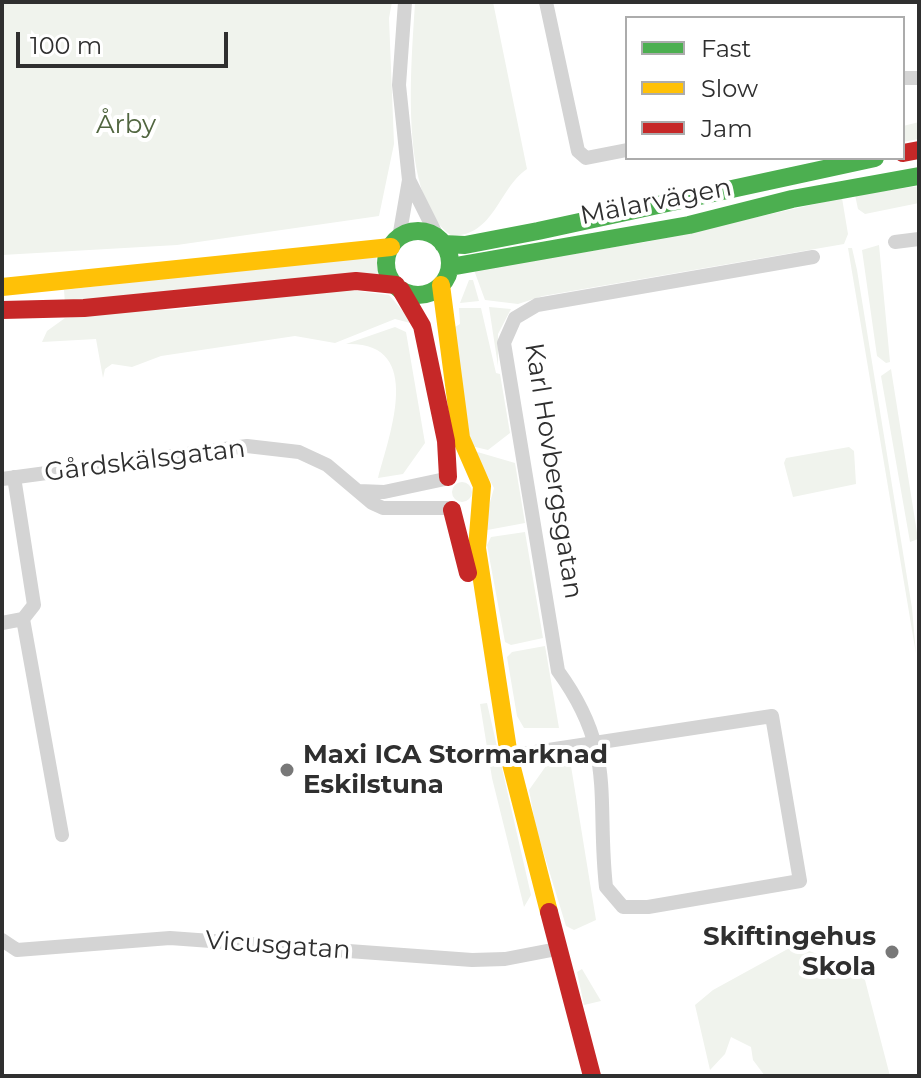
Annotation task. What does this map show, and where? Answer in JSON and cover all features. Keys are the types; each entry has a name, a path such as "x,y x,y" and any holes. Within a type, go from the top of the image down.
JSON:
{"main road":[{"name":"Mälarvägen","path":"441,242 465,245 538,231 866,160"},
{"name":"Mälarvägen","path":"450,267 689,225 792,199 919,176"},
{"path":"2,287 395,243 422,232 441,242 450,267 441,285 461,438 482,486 477,548 509,756 592,1076"},
{"path":"395,243 387,271 422,326 446,441 446,478 441,496 450,509 465,553 495,722 509,756"},
{"path":"2,310 84,308 356,281 425,294 441,285"},
{"path":"446,478 459,471 477,477"},
{"path":"450,509 466,512 481,500"}],"street":[{"path":"395,243 409,180 399,85 405,2"},
{"path":"546,2 578,151 586,158 625,150"},
{"path":"409,180 441,242"},
{"path":"895,242 919,239"},
{"name":"Karl Hovbergsgatan","path":"596,745 579,699 558,671 508,371 504,343 508,330 515,318 537,305 813,257"},
{"name":"Gårdskälsgatan","path":"62,835 23,619 34,605 8,478 247,446 299,452 327,465 383,508 450,509"},
{"path":"359,491 384,492 446,478"},
{"path":"2,623 23,619"},
{"path":"509,756 772,716 800,881 648,907 623,907 606,887 602,772 596,745"},
{"name":"Vicusgatan","path":"2,940 17,950 170,938 472,960 505,959 557,949"}],"green space":[{"name":"Årby","path":"2,2 392,2 389,18 394,144 379,216 177,245 2,255"},
{"path":"415,2 493,2 527,169 509,188 487,220 466,234 452,236 434,218 415,161 411,92"},
{"path":"919,122 919,139 905,142 905,126"},
{"path":"919,186 919,203 865,214 858,209 855,195"},
{"path":"842,198 848,234 844,244 543,296 518,304 485,300 474,270 646,242"},
{"path":"879,245 890,362 886,363 877,356 862,250"},
{"path":"848,248 852,248 857,270 912,608 916,654"},
{"path":"376,255 378,274 65,304 64,290"},
{"path":"469,280 473,280 479,301 460,303"},
{"path":"342,289 389,295 414,324 395,319 335,343 295,336 161,356 132,367 112,364 105,369 103,378 96,339 42,342 47,331 65,318 141,309 172,310"},
{"path":"489,307 511,309 498,334 498,366"},
{"path":"459,308 481,308 496,373 500,374 510,433 488,450 471,446 450,330 460,324"},
{"path":"395,327 406,332 425,443 403,474 378,478 394,415 394,373 386,357 371,347 346,344"},
{"path":"891,369 918,539 910,542 881,376"},
{"path":"849,447 854,451 856,484 793,497 784,463 786,458"},
{"path":"474,451 515,463 525,523 482,531 494,488"},
{"path":"462,482 469,485 472,492 469,499 462,502 455,499 452,492 455,485"},
{"path":"525,532 543,638 511,645 505,642 487,545 491,537"},
{"path":"545,646 559,728 524,728 517,716 507,657 512,652"},
{"path":"487,703 531,895 524,907 492,778 480,704"},
{"path":"570,760 596,920 574,930 566,926 536,828 529,790 546,766"},
{"path":"795,945 841,964 865,980 890,1076 765,1076 753,1060 751,1047 731,1037 725,1054 710,1070 695,1005 713,990"},
{"path":"582,969 601,1001 584,1005 577,972"}],"traffic: fast":[{"path":"443,244 465,245 538,231 866,160"},
{"path":"450,267 689,225 792,199 919,176"},
{"path":"418,231 436,237 444,245 450,263 444,281 436,289 418,295 400,289 392,281 386,263 392,245 400,237 418,231"}],"traffic: slow":[{"path":"2,287 391,247"},
{"path":"441,285 461,438 482,486 477,548 509,756 549,912"}],"traffic: jam":[{"path":"905,153 919,150"},
{"path":"2,310 84,308 356,281 396,285"},
{"path":"401,290 422,326 446,441 448,477"},
{"path":"452,510 468,573"},
{"path":"549,912 592,1076"}],"place":[{"name":"Maxi ICA Stormarknad Eskilstuna","path":"287,770"},
{"name":"Skiftingehus Skola","path":"892,952"}]}
